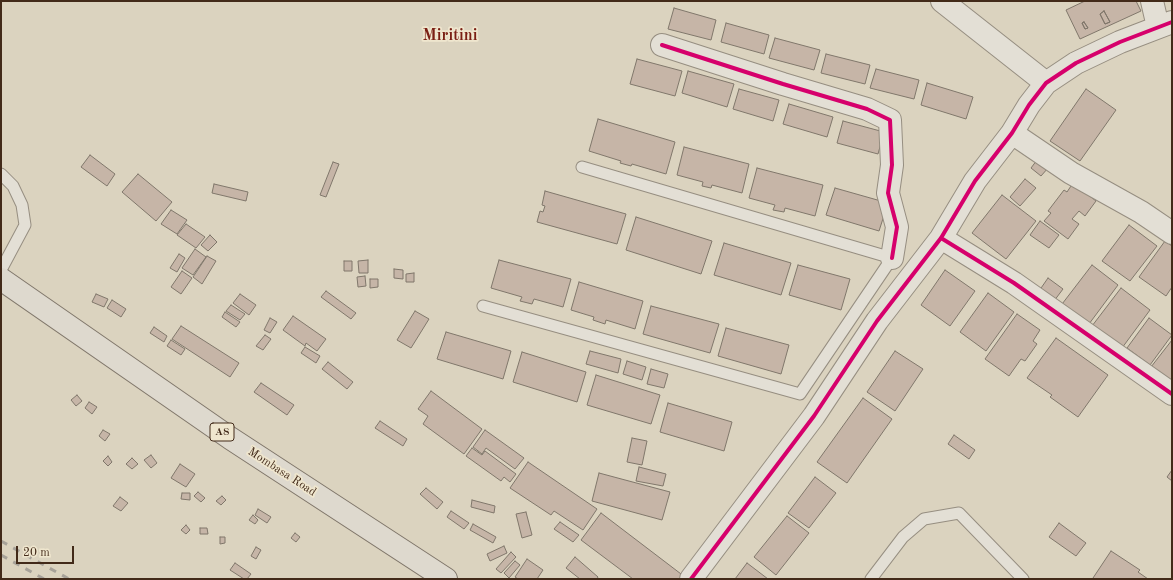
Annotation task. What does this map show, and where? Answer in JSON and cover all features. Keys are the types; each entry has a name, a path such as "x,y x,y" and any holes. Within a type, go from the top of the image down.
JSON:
{"highway":[{"name":"Mombasa Road","path":"1,279 230,438 446,579"}],"street":[{"path":"942,1 1046,83"},
{"path":"691,579 814,416 868,314 941,238 975,181 1012,133 1029,105 1046,83 1076,63 1120,42 1165,24 1152,1"},
{"path":"662,45 867,110 890,120 892,165 888,193 897,227 892,258"},
{"path":"1012,133 1071,173 1141,212 1172,233"},
{"path":"941,238 1014,283 1172,394"}],"lane":[{"path":"483,306 800,394 868,314 892,258 582,167"},
{"path":"1,174 13,186 22,205 25,225 1,270"},
{"path":"871,579 903,537 924,519 959,514 1023,579"}],"building":[{"path":"1085,1 1136,1 1141,11 1080,39 1066,10","holes":["1104,11 1110,22 1105,24 1100,14","1084,22 1088,28 1085,29 1082,23"]},
{"path":"674,8 716,20 711,40 668,29"},
{"path":"1104,11 1110,22 1105,24 1100,14"},
{"path":"1084,22 1088,28 1085,29 1082,23"},
{"path":"726,23 769,35 764,54 721,42"},
{"path":"775,38 820,50 814,70 769,58"},
{"path":"826,54 870,65 865,84 821,73"},
{"path":"637,59 682,71 675,96 630,84"},
{"path":"876,69 919,80 914,99 870,88"},
{"path":"688,71 734,84 727,107 682,93"},
{"path":"927,83 973,97 966,119 921,105"},
{"path":"739,89 779,100 773,121 733,109"},
{"path":"1086,89 1116,110 1080,161 1050,141"},
{"path":"789,104 833,117 827,137 783,124"},
{"path":"598,119 675,142 666,174 632,164 631,166 620,163 621,161 589,151"},
{"path":"843,121 884,132 878,154 837,143"},
{"path":"684,147 749,164 742,193 712,185 711,188 702,186 703,182 677,175"},
{"path":"90,155 115,174 107,186 81,167"},
{"path":"1037,160 1048,168 1041,176 1031,168"},
{"path":"333,162 339,164 326,197 320,195"},
{"path":"757,168 823,185 815,216 785,208 784,212 773,210 775,205 749,198"},
{"path":"138,174 172,202 156,221 122,192"},
{"path":"1025,179 1036,188 1020,206 1010,197"},
{"path":"1073,183 1096,201 1085,216 1079,211 1072,219 1079,224 1068,239 1044,221 1051,213 1048,211 1064,190 1067,192"},
{"path":"214,184 248,192 246,201 212,193"},
{"path":"835,188 888,203 879,231 826,215"},
{"path":"545,191 626,214 617,244 537,222 540,211 543,212 545,206 542,205"},
{"path":"1002,195 1036,221 1006,259 972,233"},
{"path":"171,210 187,220 177,234 161,224"},
{"path":"636,217 712,241 701,274 626,250"},
{"path":"1040,221 1059,235 1049,248 1030,235"},
{"path":"186,224 205,237 196,248 177,235"},
{"path":"1129,225 1157,246 1130,281 1102,261"},
{"path":"210,235 217,242 208,251 201,245"},
{"path":"1165,241 1172,246 1172,287 1166,296 1139,277"},
{"path":"724,243 791,263 781,295 714,275"},
{"path":"195,249 206,257 193,275 182,268"},
{"path":"179,254 185,258 177,272 170,268"},
{"path":"207,256 216,261 202,284 193,277"},
{"path":"368,260 368,273 359,273 358,261"},
{"path":"499,260 571,279 563,307 534,299 532,304 520,301 522,297 491,288"},
{"path":"344,261 352,261 352,271 344,271"},
{"path":"798,265 850,279 841,310 789,295"},
{"path":"1092,265 1118,285 1086,328 1059,308"},
{"path":"394,269 403,270 403,279 394,278"},
{"path":"945,270 975,291 950,326 921,305"},
{"path":"182,271 192,278 181,294 171,287"},
{"path":"414,273 414,282 406,282 406,274"},
{"path":"365,276 366,286 358,287 357,277"},
{"path":"1048,278 1063,289 1054,301 1039,291"},
{"path":"370,279 378,279 378,287 370,288"},
{"path":"579,282 643,301 635,329 606,320 605,324 593,320 594,317 571,310"},
{"path":"1121,288 1150,310 1122,348 1092,326"},
{"path":"326,291 356,313 351,319 321,297"},
{"path":"988,293 1014,312 986,351 960,332"},
{"path":"96,294 108,299 104,307 92,302"},
{"path":"240,294 256,305 249,315 233,303"},
{"path":"112,300 126,309 121,317 107,308"},
{"path":"231,305 245,314 240,320 226,311"},
{"path":"651,306 719,324 710,353 643,334"},
{"path":"415,311 429,319 411,348 397,340"},
{"path":"225,312 240,322 236,327 222,317"},
{"path":"1017,314 1040,330 1033,341 1037,344 1025,361 1021,359 1009,376 985,359"},
{"path":"293,316 326,339 317,351 306,343 305,346 283,330"},
{"path":"270,318 277,322 270,333 264,330"},
{"path":"1149,318 1172,335 1150,365 1127,348"},
{"path":"181,326 239,363 230,377 172,339"},
{"path":"154,327 167,336 164,342 150,333"},
{"path":"726,328 789,345 781,374 718,356"},
{"path":"446,332 511,351 503,379 437,359"},
{"path":"265,335 271,339 263,350 256,346"},
{"path":"1056,338 1108,375 1078,417 1050,397 1052,395 1027,378"},
{"path":"171,340 185,349 181,355 167,346"},
{"path":"1172,340 1172,382 1151,367"},
{"path":"305,347 320,356 316,363 301,353"},
{"path":"590,351 621,359 618,373 586,364"},
{"path":"895,351 923,369 895,411 867,392"},
{"path":"522,352 586,372 577,402 513,382"},
{"path":"627,361 646,367 642,380 623,374"},
{"path":"328,362 353,382 347,389 322,369"},
{"path":"651,369 668,374 664,388 647,384"},
{"path":"596,375 660,395 651,424 587,405"},
{"path":"261,383 294,405 287,415 254,392"},
{"path":"431,391 482,429 464,454 423,424 428,416 418,409"},
{"path":"77,395 82,401 76,406 71,400"},
{"path":"863,398 892,419 847,483 817,462"},
{"path":"89,402 97,407 92,414 85,408"},
{"path":"668,403 732,422 724,451 660,432"},
{"path":"380,421 407,439 403,446 375,428"},
{"path":"103,430 110,434 105,441 99,436"},
{"path":"485,430 524,458 515,469 486,448 482,454 473,447"},
{"path":"954,435 975,450 969,459 948,444"},
{"path":"632,438 647,441 642,465 627,462"},
{"path":"472,448 482,455 485,451 516,474 510,482 504,477 501,481 466,456"},
{"path":"151,455 157,463 151,468 144,460"},
{"path":"108,456 112,462 108,466 103,461"},
{"path":"132,458 138,464 132,469 126,464"},
{"path":"528,462 597,509 583,530 554,511 551,515 510,488"},
{"path":"180,464 195,474 186,487 171,478"},
{"path":"639,467 666,474 663,486 636,481"},
{"path":"1172,470 1172,481 1167,477"},
{"path":"599,473 670,492 662,520 592,501"},
{"path":"815,477 836,493 809,528 788,513"},
{"path":"426,488 443,502 437,509 420,494"},
{"path":"198,492 205,498 201,502 194,496"},
{"path":"182,493 190,493 190,500 181,499"},
{"path":"222,496 226,500 221,505 216,501"},
{"path":"120,497 128,503 121,511 113,506"},
{"path":"472,500 495,506 494,513 471,507"},
{"path":"258,509 271,517 267,523 255,515"},
{"path":"451,511 469,523 464,529 447,517"},
{"path":"526,512 532,535 522,538 516,514"},
{"path":"601,513 685,577 683,579 633,579 581,540"},
{"path":"253,515 258,520 255,524 249,520"},
{"path":"787,516 809,533 776,575 754,557"},
{"path":"560,522 579,535 573,542 554,529"},
{"path":"1059,523 1086,543 1076,556 1049,537"},
{"path":"473,524 496,537 493,543 470,530"},
{"path":"186,525 190,530 186,534 181,530"},
{"path":"200,528 207,528 208,534 200,534"},
{"path":"295,533 300,537 296,542 291,538"},
{"path":"220,537 225,537 225,543 220,544"},
{"path":"504,546 507,553 490,561 487,554"},
{"path":"256,547 261,550 256,559 251,556"},
{"path":"1111,551 1140,570 1138,572 1148,579 1093,578"},
{"path":"511,552 516,557 501,573 496,569"},
{"path":"575,557 598,577 597,579 580,579 566,568"},
{"path":"527,559 543,570 537,579 518,579 515,577"},
{"path":"515,561 520,565 509,578 504,573"},
{"path":"235,563 251,574 247,579 244,579 230,570"},
{"path":"747,563 768,579 735,579"}],"railway":[{"path":"1,541 69,579"},
{"path":"1,555 44,579"}],"cycle path":[{"path":"691,579 814,416 877,321 941,238 975,181 1012,133 1029,105 1046,83 1076,63 1120,42 1172,22"},
{"path":"662,45 867,109 890,120 892,165 888,193 897,227 892,258"},
{"path":"941,238 1014,283 1172,394"}],"district":[{"name":"Miritini","path":"450,36"}]}
